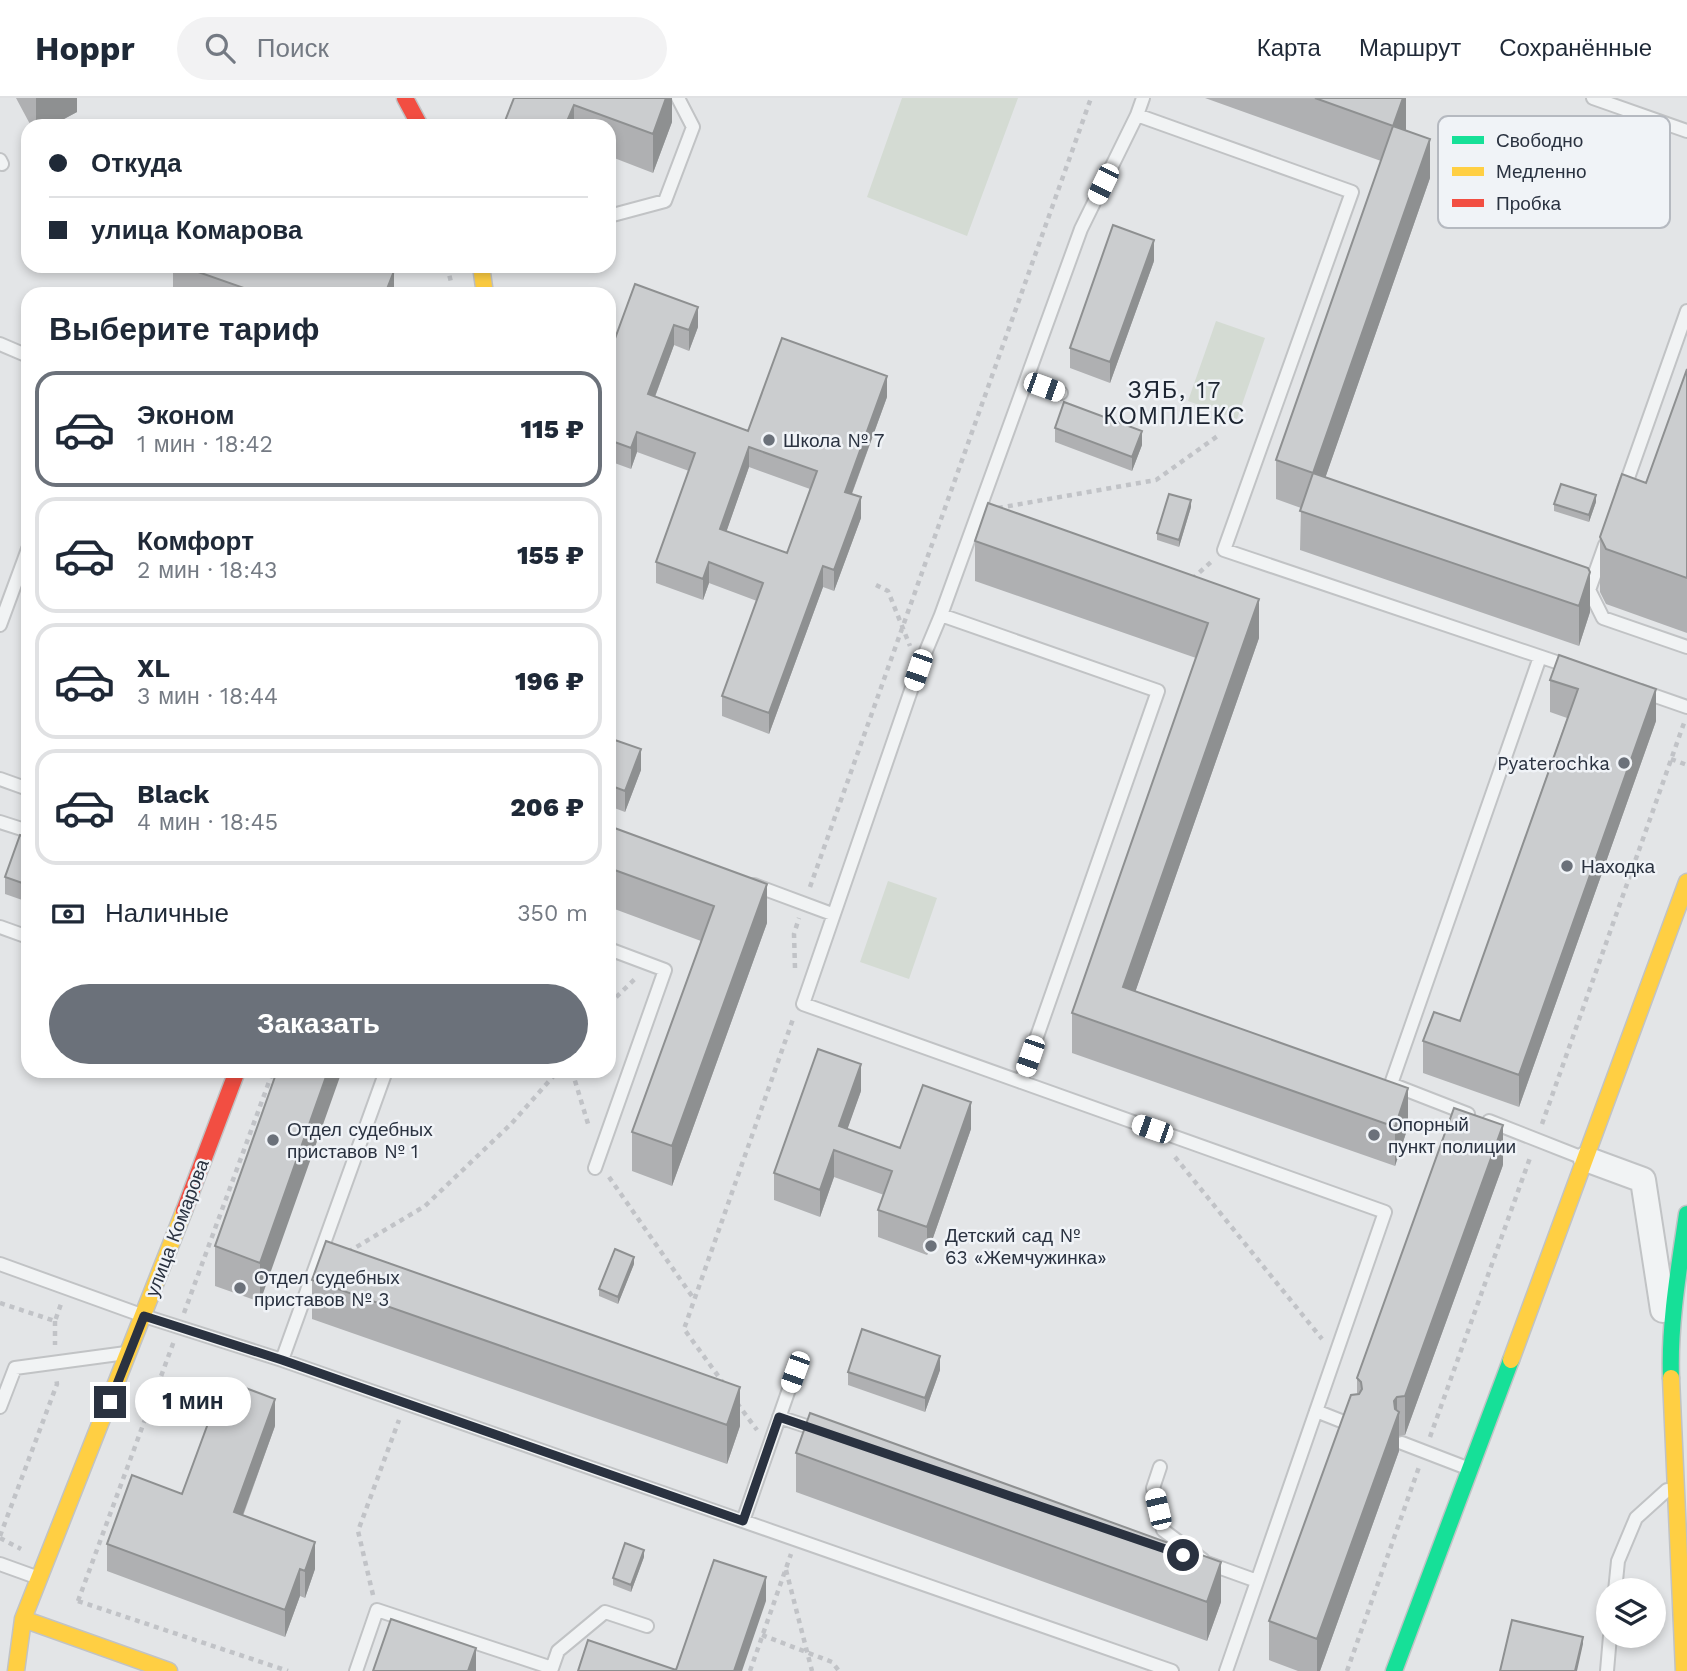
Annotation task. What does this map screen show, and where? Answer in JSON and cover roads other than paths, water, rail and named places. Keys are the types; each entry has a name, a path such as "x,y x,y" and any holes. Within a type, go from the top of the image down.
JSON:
{"street":[{"path":"405,98 416,119"},
{"path":"1394,1671 1687,882"},
{"name":"улица Комарова","path":"23,1619 130,1352 234,1078"},
{"path":"1586,1159 1643,1180 1670,1356 1684,1671"},
{"path":"1670,1356 1675,1290 1687,1214"},
{"path":"8,1631 23,1619"},
{"path":"16,1671 23,1619"},
{"path":"23,1619 169,1671"}],"lane":[{"path":"616,214 666,201 693,127 678,98"},
{"path":"1143,98 1081,229 942,615 918,670 803,1004 1385,1212 1226,1671"},
{"path":"1593,98 1644,116"},
{"path":"1137,115 1352,192 1224,550 1589,673"},
{"path":"1670,125 1687,131"},
{"path":"1620,501 1687,311"},
{"path":"0,344 21,353"},
{"path":"1026,381 1061,393"},
{"path":"1611,526 1589,590 1602,618 1687,646"},
{"path":"0,625 21,568"},
{"path":"942,615 1158,691 1021,1082"},
{"path":"1539,657 1391,1084 1586,1159"},
{"path":"1626,686 1687,707"},
{"path":"0,779 21,786"},
{"path":"0,822 21,829"},
{"path":"739,880 832,914"},
{"path":"0,927 21,934"},
{"path":"596,1164 665,970 616,952"},
{"path":"282,1360 383,1078"},
{"path":"0,1264 1172,1671"},
{"path":"0,1407 15,1368 130,1352"},
{"path":"743,1521 795,1372"},
{"path":"1316,1411 1354,1426"},
{"path":"779,1417 831,1435"},
{"path":"1402,1443 1470,1469"},
{"path":"1160,1467 1153,1488 1163,1530 1209,1564"},
{"path":"1616,1578 1618,1561 1636,1518 1677,1481"},
{"path":"1170,1551 1257,1581"},
{"path":"0,1564 40,1578"},
{"path":"356,1671 377,1610 551,1670 558,1651 605,1612 647,1626"},
{"path":"1607,1671 1609,1648"}],"place":[{"name":"Школа № 7","path":"769,440"},
{"name":"Pyaterochka","path":"1624,763"},
{"name":"Находка","path":"1567,866"},
{"name":"Опорный пункт полиции","path":"1374,1135"},
{"name":"Отдел судебных приставов № 1","path":"273,1140"},
{"name":"Детский сад № 63 «Жемчужинка»","path":"931,1246"},
{"name":"Отдел судебных приставов № 3","path":"240,1288"}],"district":[{"name":"ЗЯБ, 17 КОМПЛЕКС","path":"1175,403"}]}
